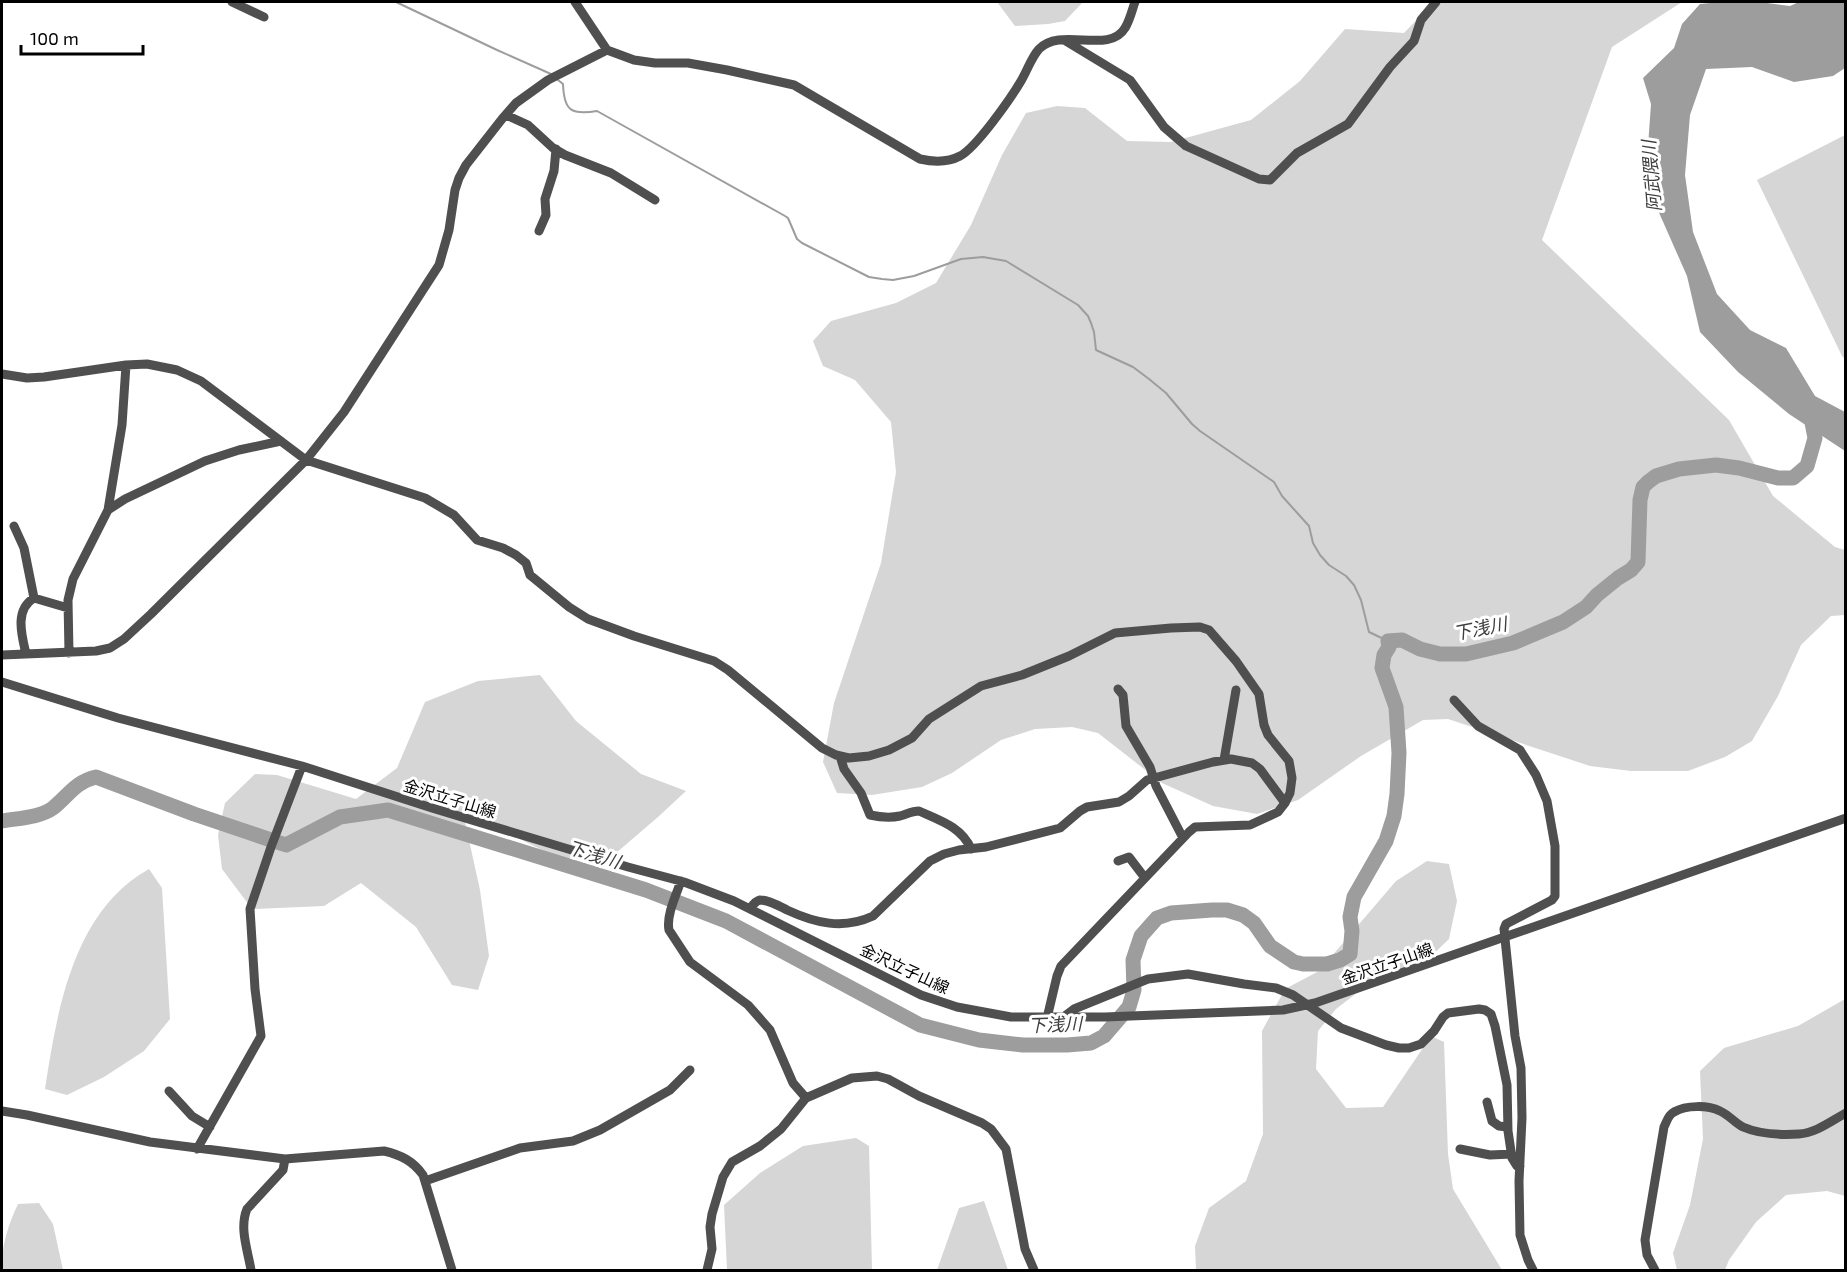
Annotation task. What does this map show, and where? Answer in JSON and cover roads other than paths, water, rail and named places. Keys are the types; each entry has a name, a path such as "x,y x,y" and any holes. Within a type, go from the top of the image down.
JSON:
{"street":[{"path":"232,2 264,17"},
{"path":"575,2 607,50 634,60 655,63 688,63 794,85 920,159 932,161 954,159 972,148 1021,82 1038,51 1048,43 1064,40 1102,40 1116,36 1125,29 1135,2"},
{"path":"1064,40 1130,80 1164,127 1186,146 1259,179 1270,180 1298,153 1348,124 1390,67 1414,41 1421,20 1436,2"},
{"path":"2,655 110,648 124,639 151,614 306,460 344,412 439,265 449,230 459,178 466,165 516,103 548,80 607,50"},
{"path":"506,115 528,125 556,150 611,173 655,200"},
{"path":"539,231 546,214 545,199 556,164 556,150"},
{"path":"2,374 27,378 44,377 147,364 165,367 201,381 306,460 440,505 477,540 503,548 516,555 526,563 530,575 569,607 588,619 714,661 737,677 808,738 822,748 849,758 869,756 889,750 912,738 929,719 981,686 1022,675 1069,656 1115,633 1200,627 1209,630 1236,661 1259,694 1268,735 1289,761 1292,770 1292,786 1285,803 1278,812 1250,825 1195,827 1061,966 1047,1018"},
{"path":"69,652 68,600 73,579 108,510 122,425 126,365"},
{"path":"108,510 125,499 205,461 239,450 281,441"},
{"path":"14,526 24,548 34,598"},
{"path":"34,598 68,608"},
{"path":"26,654 20,619 30,600 34,598"},
{"name":"金沢立子山線","path":"2,682 118,718 302,766 442,812 681,881 750,909 921,995 957,1007 1011,1017 1135,1016 1283,1010 1308,1005 1845,818"},
{"path":"1119,689 1123,695 1126,726 1150,767 1166,808 1183,838"},
{"path":"1224,760 1236,690"},
{"path":"1454,700 1478,726 1520,750 1536,776 1547,801 1555,846 1557,893 1552,900 1506,924 1504,930 1515,1036 1521,1068 1520,1235 1533,1270"},
{"path":"840,756 844,769 861,793 870,815 901,816 907,812 920,811 958,830 967,838 971,849"},
{"path":"750,909 755,902 760,900 809,919 831,924 861,922 873,916 930,861 944,854 986,847 1060,828 1087,807 1119,802 1147,780 1213,762 1231,759 1252,764 1260,769 1285,803"},
{"path":"197,1149 261,1036 255,989 250,909 302,766"},
{"path":"1118,861 1129,857 1145,878"},
{"path":"681,881 670,918 669,930 690,962 748,1005 770,1030 793,1083 806,1098"},
{"path":"1062,1018 1074,1010 1148,979 1188,974 1276,988 1293,995 1341,1028 1386,1045 1409,1048 1421,1044 1448,1013 1479,1009 1490,1012 1507,1084 1507,1127 1512,1154 1515,1164 1520,1166"},
{"path":"425,1181 520,1148 573,1141 600,1130 670,1090 690,1070"},
{"path":"707,1270 712,1249 710,1227 712,1214 723,1177 732,1162 760,1146 781,1129 806,1098 852,1078 877,1076 888,1079 991,1129 1006,1149 1025,1249 1034,1270"},
{"path":"169,1091 192,1116 210,1127"},
{"path":"1487,1102 1492,1121 1499,1126 1507,1127"},
{"path":"1655,1270 1647,1255 1645,1240 1664,1127 1668,1118 1675,1112 1694,1107 1713,1108 1752,1130 1800,1134 1824,1126 1845,1113"},
{"path":"2,1111 150,1142 285,1159 384,1151 398,1155 417,1166 425,1181 452,1270"},
{"path":"1460,1149 1490,1155 1512,1154"},
{"path":"251,1270 244,1215 283,1170 285,1159"}],"water":[{"name":"阿武隈川","path":"1760,2 1790,6 1799,2 1845,2 1845,68 1833,76 1794,82 1752,67 1706,69 1690,115 1685,175 1693,232 1717,294 1750,330 1786,348 1815,396 1845,412 1845,451 1789,414 1738,372 1700,332 1687,276 1649,190 1648,146 1651,104 1643,78 1674,48 1682,24 1700,4"}],"waterway":[{"path":"396,2 551,74"},
{"path":"558,80 563,84 565,100 571,109 581,112 597,111 785,216 797,239 802,243 869,277 893,280 914,276 961,259 983,257 1006,261 1078,305 1091,323 1096,350 1133,367 1166,393 1200,431 1274,482 1282,496 1309,526 1313,543 1320,555 1354,585 1361,600 1369,632 1388,641"},
{"name":"下浅川","path":"2,821 35,816 47,811 77,786 96,777 194,814 286,845 340,817 388,810 646,890 726,921 920,1025 979,1040 1023,1045 1091,1043 1104,1036 1129,1007 1134,990 1133,960 1141,936 1157,918 1171,913 1227,910 1243,915 1254,923 1270,946 1294,962 1327,964 1350,954 1352,931 1350,917 1354,897 1386,841 1394,816 1397,794 1399,753 1396,707 1382,668 1384,655 1389,647 1388,641 1402,640 1420,649 1440,654 1466,654 1513,643 1563,622 1586,607 1597,595 1631,570 1638,562 1640,500 1643,487 1648,482 1656,476 1679,469 1716,465 1778,478 1793,478 1807,466 1815,438 1810,412"}]}
